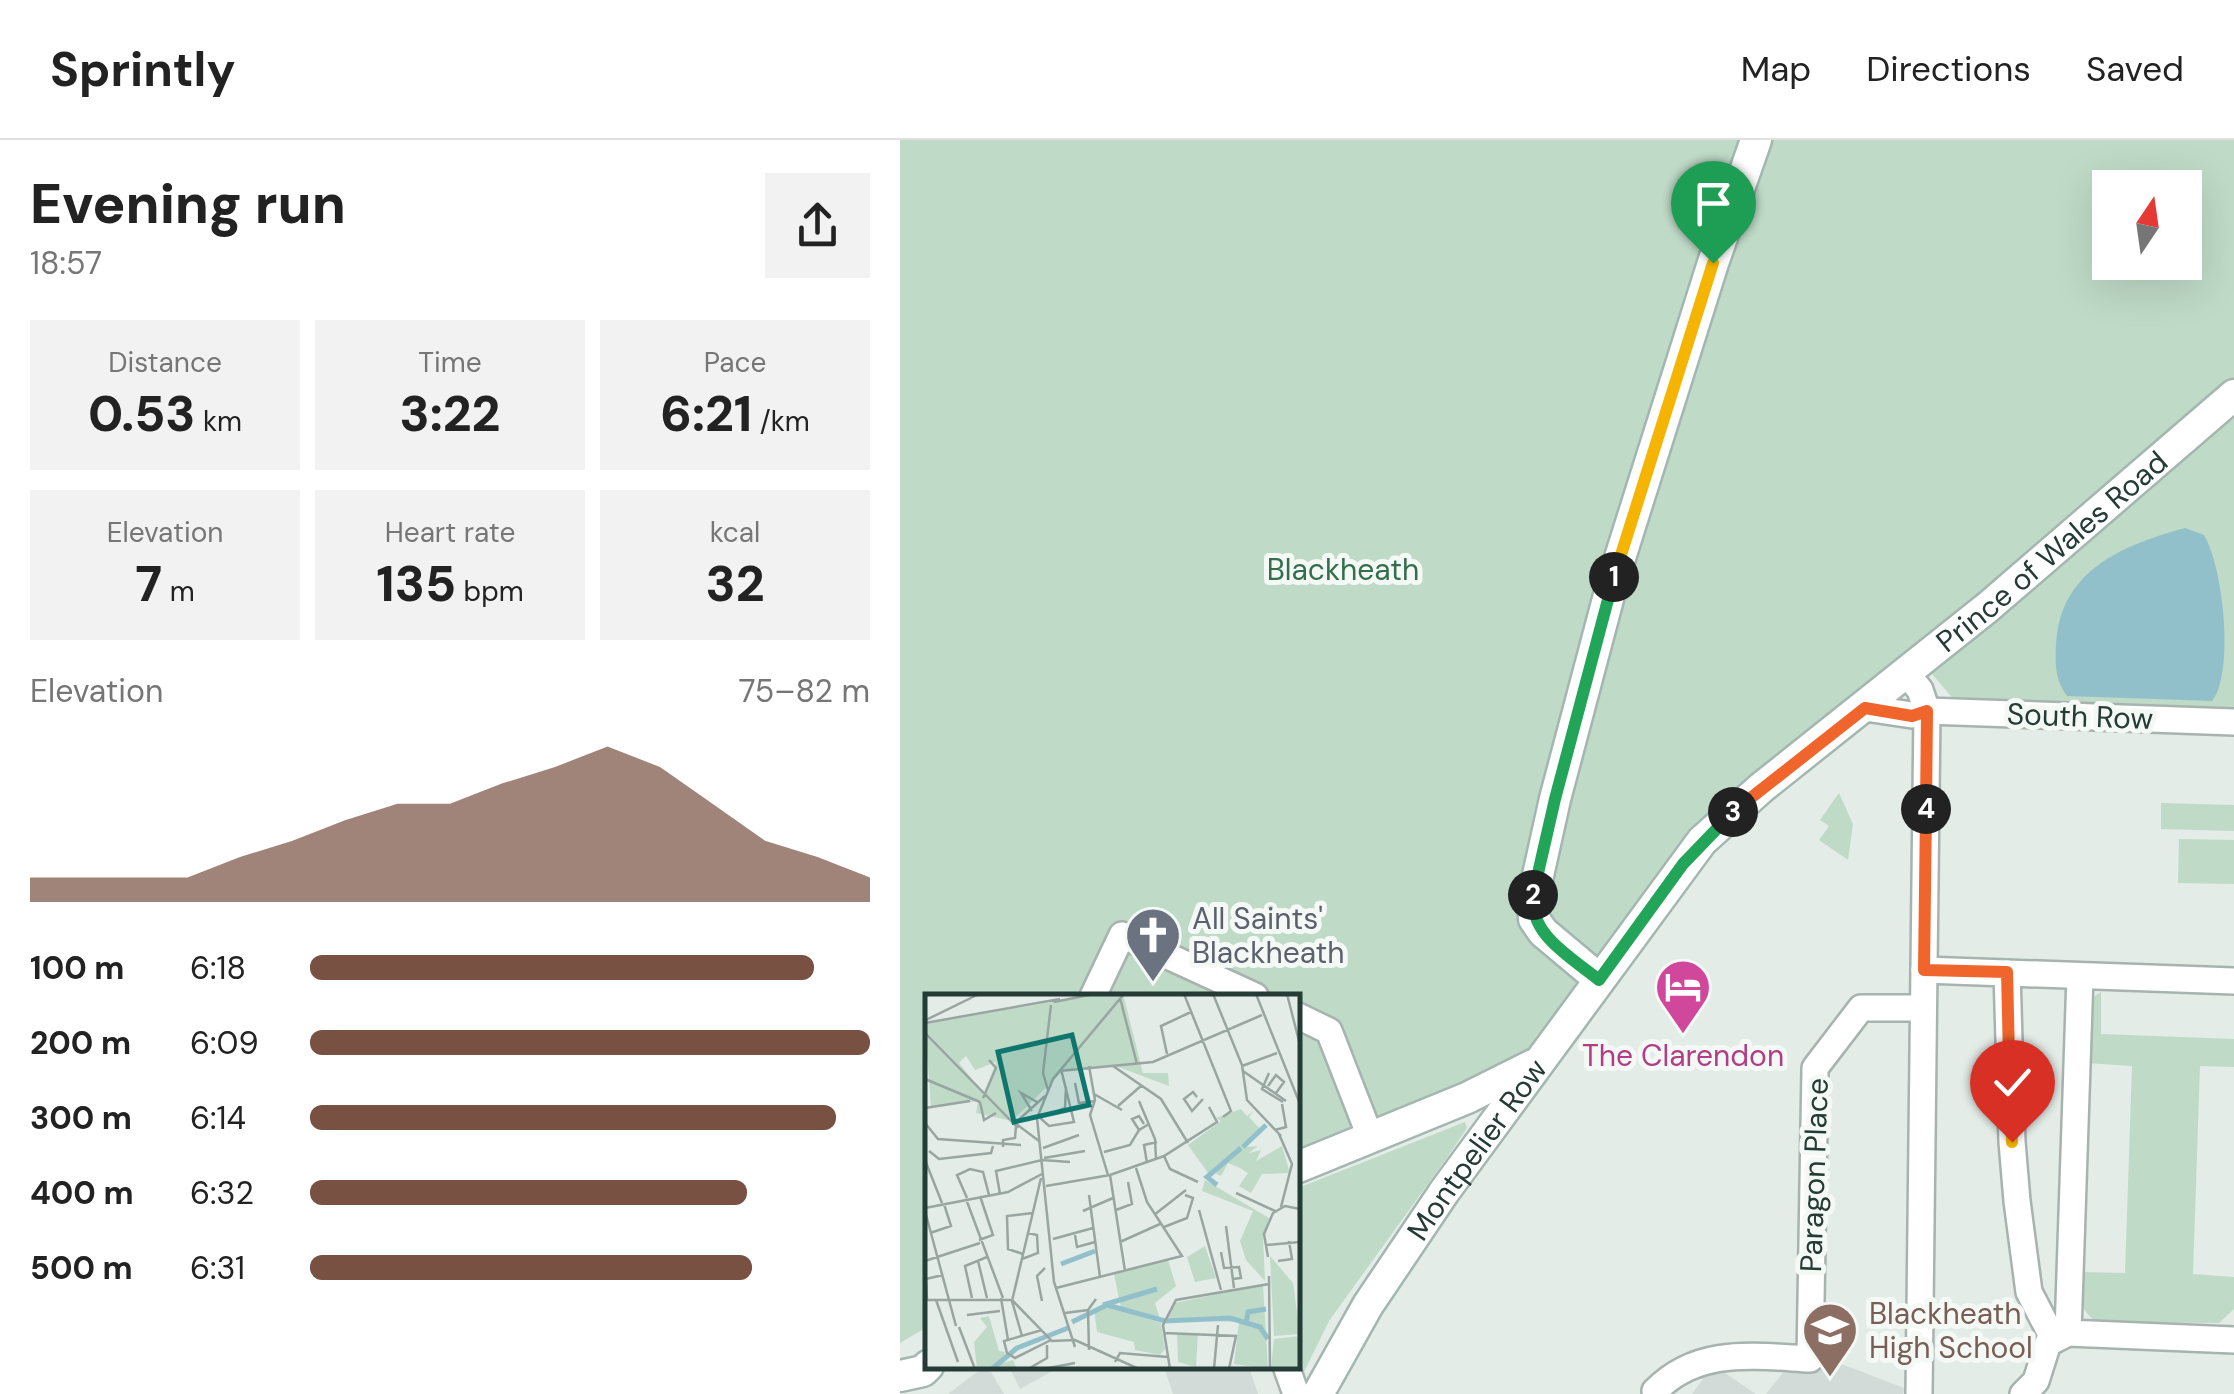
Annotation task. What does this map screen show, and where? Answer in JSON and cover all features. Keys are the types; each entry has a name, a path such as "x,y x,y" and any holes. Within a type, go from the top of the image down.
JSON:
{"main road":[{"path":"1599,980 1543,932 1534,918 1533,898 1613,580 1756,140"},
{"name":"Prince of Wales Road","path":"1865,708 2234,395"},
{"name":"Montpelier Row","path":"1319,1394 1368,1305 1536,1064 1683,864 1721,822 1865,708"},
{"path":"1300,1166 1467,1098 1536,1064"}],"street":[{"path":"1908,674 1920,690 1927,711 1919,1394"},
{"name":"South Row","path":"1865,708 1912,716 1927,711 2234,722"},
{"path":"1095,994 1122,935 1251,994"},
{"path":"1924,970 2234,981"},
{"path":"2007,972 2017,1201 2029,1292 2061,1337"},
{"path":"2061,1337 2080,976"},
{"name":"Paragon Place","path":"1655,1391 1672,1374 1716,1357 1810,1358 1815,1068 1862,1008 1923,1008"},
{"path":"1300,1017 1329,1031 1371,1139"},
{"path":"2024,1394 2036,1381 2048,1343 2061,1337 2234,1340"},
{"path":"1287,1369 1296,1394"}],"shaded area":[{"name":"Blackheath High School","path":"1831,1360 1904,1388 1903,1394 1766,1394 1786,1369 1812,1370"},
{"path":"1713,1365 1756,1394 1692,1394"},
{"path":"981,1369 991,1372 1004,1394 948,1394"},
{"path":"1010,1369 1056,1369 1020,1389"},
{"path":"1165,1369 1250,1369 1258,1394 1173,1394"}],"green space":[{"name":"Blackheath","path":"900,140 2234,140 2234,710 1956,702 1913,652 1621,931 1524,1054 1300,1154 1300,994 925,994 925,1328 900,1343"},
{"path":"1839,793 1853,824 1848,860 1819,840 1829,826 1820,820"},
{"path":"2161,803 2234,805 2234,831 2161,829"},
{"path":"2179,839 2234,840 2234,884 2178,883"},
{"path":"2101,992 2101,1034 2234,1039 2234,1067 2200,1066 2193,1274 2234,1277 2234,1309 2219,1323 2097,1322 2083,1306 2081,1272 2125,1273 2132,1066 2086,1063 2089,1000"},
{"path":"1465,1122 1467,1128 1448,1156 1329,1321 1303,1374 1300,1364 1300,1187"}],"water":[{"path":"2185,528 2204,535 2221,595 2223,668 2212,701 2067,696 2058,678 2056,651 2060,618 2069,597 2082,579 2118,553"}],"place":[{"name":"All Saints' Blackheath","path":"1153,984"},
{"name":"The Clarendon","path":"1683,1036"},
{"name":"Blackheath High School","path":"1830,1379"}],"route":[{"path":"1713,263 1613,580 1543,850 1533,898 1534,918 1543,932 1599,980 1683,864 1721,822 1762,788 1865,708 1912,716 1927,711 1924,970 2007,972 2012,1142"}]}
